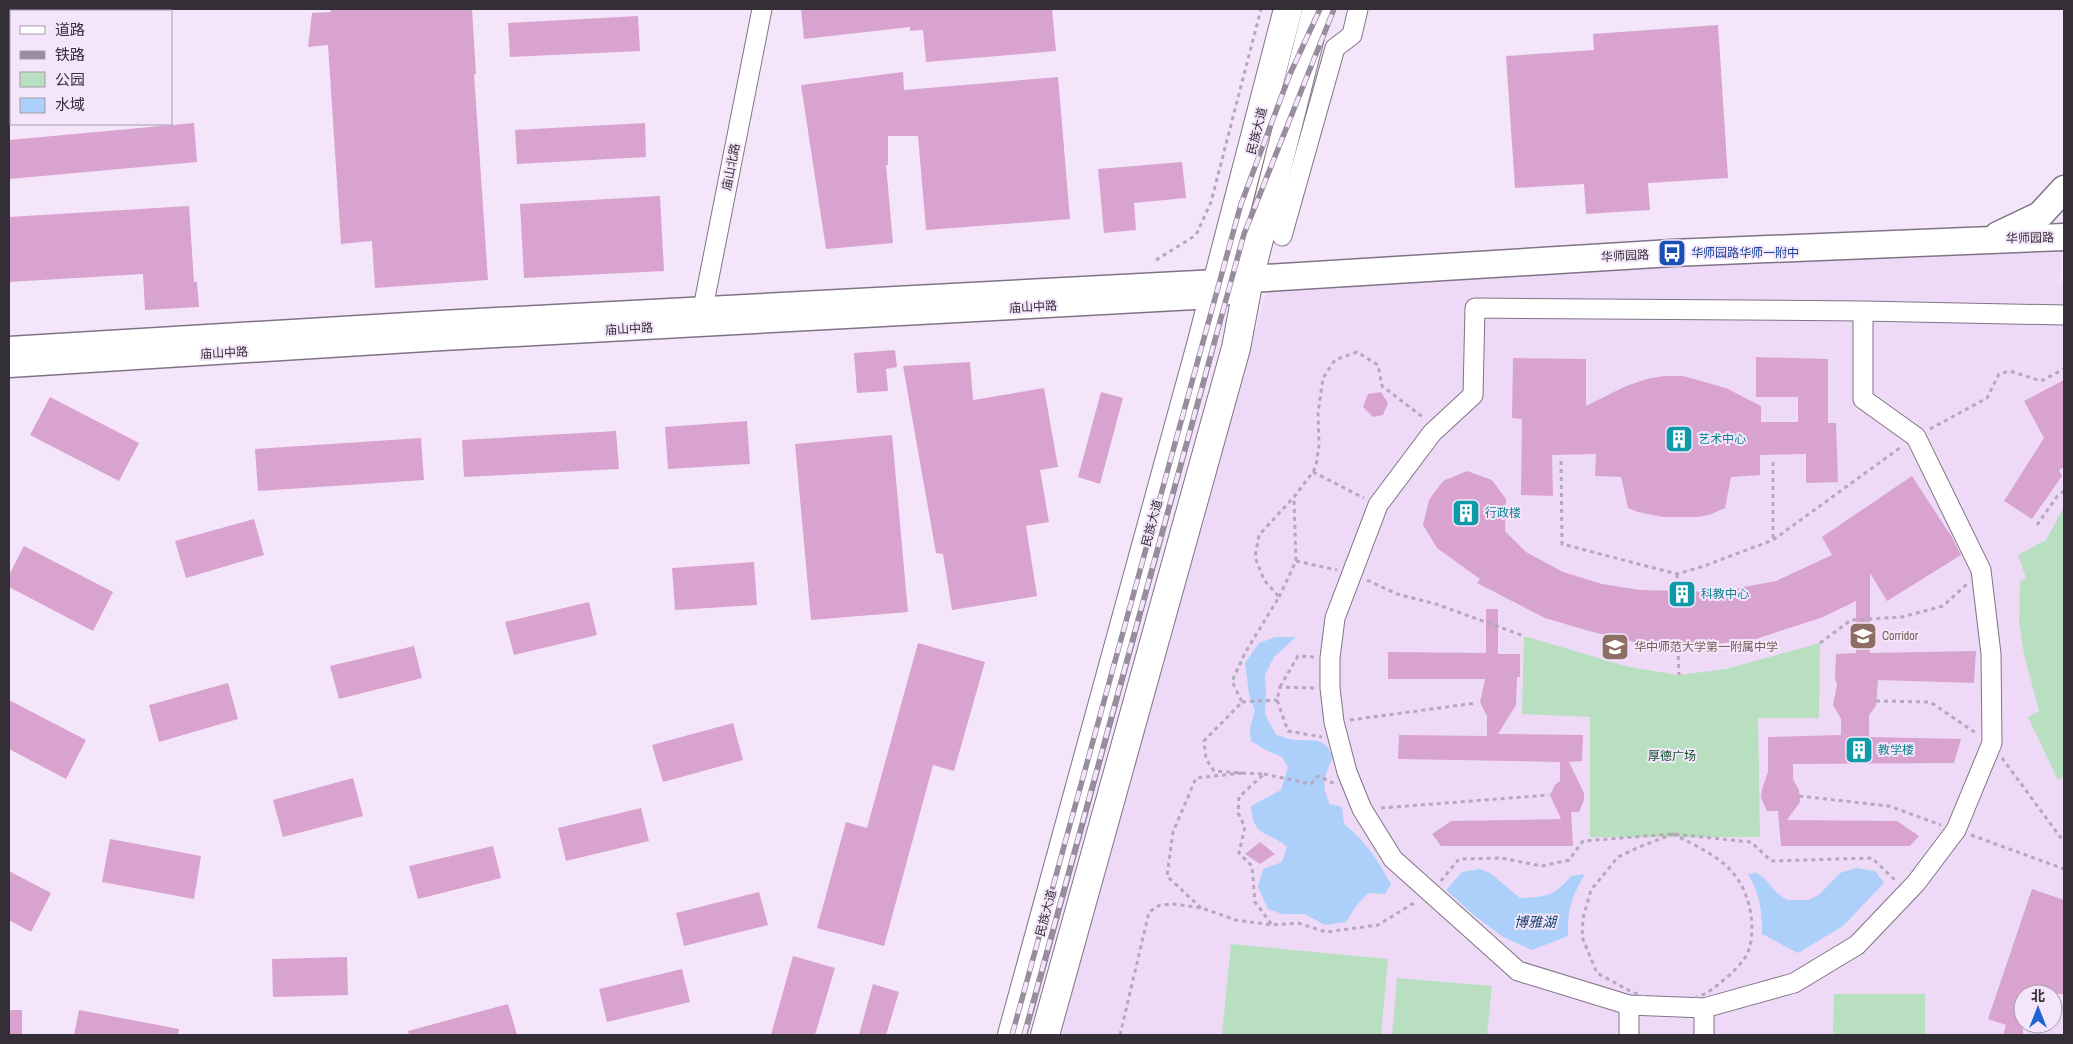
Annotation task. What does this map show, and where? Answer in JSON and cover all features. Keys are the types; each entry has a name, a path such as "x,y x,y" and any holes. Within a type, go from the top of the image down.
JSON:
{"main road":[{"name":"民族大道","path":"1012,1035 1215,289 1288,9"},
{"path":"1044,1035 1236,348 1248,283 1317,9"},
{"path":"1989,239 2040,215 2064,189"},
{"name":"华师园路","path":"1215,289 1248,283 1672,254 2064,237"}],"street":[{"name":"庙山北路","path":"703,316 762,9"},
{"path":"1282,236 1335,48 1352,35 1358,9"},
{"name":"庙山中路","path":"9,348 703,316 1215,289"},
{"path":"1864,311 1863,399 1916,437 1982,570 1991,654 1992,744 1956,830 1908,892 1857,945 1794,983 1704,1008 1629,1005 1518,971 1429,894 1393,859 1362,809 1347,772 1336,731 1330,688 1330,658 1335,618 1378,505 1432,433 1473,395 1475,308 1864,311 2064,315"},
{"name":"庙山中路","path":"9,366 703,316"},
{"path":"1629,1005 1629,1035"},
{"path":"1704,1008 1704,1035"}],"path":[{"path":"1156,260 1196,235 1211,202 1261,9"},
{"path":"1279,597 1264,580 1255,557 1259,535 1294,497 1316,466 1319,445 1318,413 1323,378 1336,360 1357,352 1378,365 1382,386 1425,419 1432,433"},
{"path":"1561,461 1562,544 1677,574 1773,540 1916,437 1987,398 1999,374 2010,371 2041,381 2064,369"},
{"path":"1773,462 1773,540"},
{"path":"1313,472 1378,505"},
{"path":"2037,525 2058,495 2064,491"},
{"path":"1242,702 1232,681 1245,653 1279,597 1296,561 1294,497"},
{"path":"1296,561 1351,573 1397,594 1436,604 1524,636"},
{"path":"1820,643 1851,620 1902,617 1943,606 1982,570"},
{"path":"1677,574 1677,588"},
{"path":"1678,648 1678,675"},
{"path":"1330,658 1298,656 1280,687 1277,700 1288,731 1336,731 1476,703"},
{"path":"1280,687 1330,688"},
{"path":"1277,700 1242,702 1204,741 1206,760 1214,771 1264,774 1311,784 1318,776 1342,788 1362,809 1549,795"},
{"path":"1202,908 1167,876 1173,832 1196,778 1242,773"},
{"path":"1264,774 1239,797 1238,813 1245,827 1239,853 1252,866 1255,902 1272,925"},
{"path":"1799,796 1889,806 2064,869"},
{"path":"1120,1035 1148,912 1160,905 1174,904 1202,908 1236,920 1272,925 1298,922 1326,932 1378,925 1429,894 1460,860 1501,858 1542,866 1569,860 1583,841 1673,834 1751,842 1771,861 1872,858 1908,892"},
{"path":"1673,834 1708,852 1734,874 1749,902 1752,924 1748,953 1732,972 1707,992 1668,1006 1632,992 1597,974 1582,938 1583,918 1591,890 1618,857 1673,834"}],"shaded area":[{"name":"华中师范大学第一附属中学","path":"2062,252 2060,282 2064,282 2064,1035 1058,1035 1264,299 1269,292 1728,263"}],"green space":[{"path":"2064,507 2064,777 2058,780 2028,717 2039,711 2024,654 2019,623 2020,581 2026,578 2018,555 2046,540"},
{"name":"厚德广场","path":"1524,636 1629,667 1678,675 1726,669 1820,643 1819,718 1758,718 1760,837 1590,837 1590,717 1522,714"},
{"path":"1231,944 1388,959 1381,1035 1222,1035"},
{"path":"1397,978 1492,986 1487,1035 1392,1035"},
{"path":"1834,994 1925,994 1925,1035 1833,1035"}],"water":[{"path":"1275,637 1296,637 1274,657 1265,675 1265,714 1276,735 1293,740 1318,741 1330,750 1333,757 1324,785 1330,804 1342,807 1344,824 1371,852 1391,884 1385,894 1368,893 1356,906 1346,922 1325,925 1305,914 1282,914 1268,909 1258,887 1263,869 1282,862 1287,847 1258,829 1252,817 1251,806 1281,790 1288,767 1282,757 1251,741 1250,728 1255,711 1249,694 1245,663 1259,643"},
{"path":"1857,868 1875,871 1884,883 1843,926 1798,953 1762,934 1760,903 1748,874 1757,873 1787,900 1809,900 1820,894 1840,873"},
{"name":"博雅湖","path":"1480,869 1490,873 1520,898 1549,894 1560,888 1571,876 1585,874 1571,904 1568,918 1568,936 1532,950 1503,937 1475,916 1446,890 1462,872"}],"building":[{"path":"330,9 472,9 476,74 474,74 488,280 375,288 372,241 341,244 328,45 308,47 312,13 331,12"},
{"path":"801,9 1052,9 1056,51 926,62 923,30 910,31 910,27 804,39"},
{"path":"638,16 640,51 510,57 508,23"},
{"path":"1718,25 1728,178 1648,183 1650,210 1586,214 1584,184 1515,188 1506,56 1594,50 1593,34"},
{"path":"903,72 904,90 1058,77 1070,219 926,230 918,136 888,136 888,165 886,165 893,243 826,249 801,85"},
{"path":"194,123 197,162 9,179 9,140"},
{"path":"645,123 646,157 517,164 515,130"},
{"path":"1182,162 1186,198 1134,203 1136,230 1104,233 1098,169"},
{"path":"660,196 664,271 524,278 520,204"},
{"path":"189,206 194,282 197,282 199,307 145,310 143,274 9,282 9,217"},
{"path":"895,350 897,367 886,369 888,391 857,393 854,353"},
{"name":"艺术中心","path":"1756,357 1828,359 1828,423 1836,423 1838,482 1806,483 1806,454 1760,455 1760,475 1731,477 1725,508 1709,515 1697,517 1663,517 1628,508 1621,477 1595,476 1596,454 1552,455 1553,496 1521,495 1522,419 1512,418 1513,358 1586,359 1586,406 1626,386 1647,379 1664,376 1683,376 1726,388 1761,406 1761,422 1798,422 1798,397 1756,397"},
{"path":"970,362 973,400 1044,388 1058,467 1040,470 1049,522 1026,526 1037,596 952,610 943,554 936,553 903,366"},
{"path":"2064,380 2064,467 2059,470 2062,476 2032,519 2004,501 2044,438 2024,401"},
{"path":"1101,392 1123,398 1100,484 1078,477"},
{"path":"1381,392 1388,403 1383,415 1373,417 1363,407 1368,394"},
{"path":"50,397 139,443 119,481 30,435"},
{"path":"747,421 750,464 668,469 665,427"},
{"path":"616,431 619,469 464,477 462,440"},
{"path":"892,435 908,612 811,620 795,444"},
{"path":"421,438 424,480 258,491 255,449"},
{"path":"1467,471 1492,480 1506,499 1505,531 1526,552 1563,572 1602,584 1640,590 1717,592 1776,581 1832,555 1822,537 1912,476 1953,539 1961,555 1887,601 1870,573 1870,653 1976,651 1974,683 1878,680 1876,706 1869,715 1869,737 1961,739 1954,763 1793,764 1793,779 1799,790 1800,802 1787,820 1897,821 1919,836 1910,846 1781,846 1778,811 1767,811 1761,798 1768,772 1768,737 1841,735 1841,719 1833,705 1837,685 1835,679 1836,654 1856,653 1856,601 1823,617 1756,639 1709,645 1639,643 1545,618 1477,583 1480,579 1437,548 1423,525 1429,500 1443,481"},
{"path":"254,519 264,555 186,578 175,541"},
{"path":"24,546 113,592 93,631 9,587 9,575"},
{"path":"754,562 757,605 675,610 672,568"},
{"path":"589,602 597,635 514,655 505,622"},
{"path":"1486,609 1498,609 1498,654 1520,654 1520,677 1517,677 1516,705 1498,734 1583,735 1582,761 1569,762 1584,793 1584,800 1579,812 1571,812 1573,846 1441,846 1432,834 1451,821 1561,819 1550,795 1555,785 1560,781 1560,762 1398,759 1399,735 1487,736 1487,716 1480,702 1485,679 1388,679 1388,652 1486,653"},
{"path":"918,643 985,662 954,771 933,765 884,946 817,928 846,822 867,828"},
{"path":"414,646 422,678 339,699 330,666"},
{"path":"228,683 238,719 159,742 149,705"},
{"path":"9,700 86,740 66,779 9,749"},
{"path":"733,723 743,760 663,782 652,745"},
{"path":"353,778 363,816 283,837 273,800"},
{"path":"641,808 649,841 566,861 558,828"},
{"path":"110,839 201,856 194,899 102,882"},
{"path":"1260,842 1275,854 1260,864 1245,854"},
{"path":"493,846 501,878 418,899 409,866"},
{"path":"9,871 51,893 31,932 9,920"},
{"path":"2032,889 2064,900 2064,994 2063,984 2013,984 2013,1034 2023,1035 2003,1035 2006,1025 1988,1019"},
{"path":"759,892 768,925 684,946 676,913"},
{"path":"793,956 835,968 815,1035 771,1035"},
{"path":"347,957 348,995 273,997 272,959"},
{"path":"682,969 690,1002 607,1022 599,989"},
{"path":"873,984 899,992 886,1035 859,1035"},
{"path":"508,1004 517,1035 409,1035 408,1031"},
{"path":"9,1010 22,1010 22,1035 9,1035"},
{"path":"79,1010 179,1029 178,1035 74,1035"}],"railway":[{"path":"1012,1035 1241,204 1290,74 1320,9"},
{"path":"1024,1035 1244,234 1334,9"}],"place":[{"name":"华师园路华师一附中","path":"1672,253"},
{"name":"艺术中心","path":"1679,439"},
{"name":"行政楼","path":"1466,513"},
{"name":"科教中心","path":"1682,594"},
{"name":"Corridor","path":"1863,636"},
{"name":"华中师范大学第一附属中学","path":"1615,647"},
{"name":"教学楼","path":"1859,750"}]}
